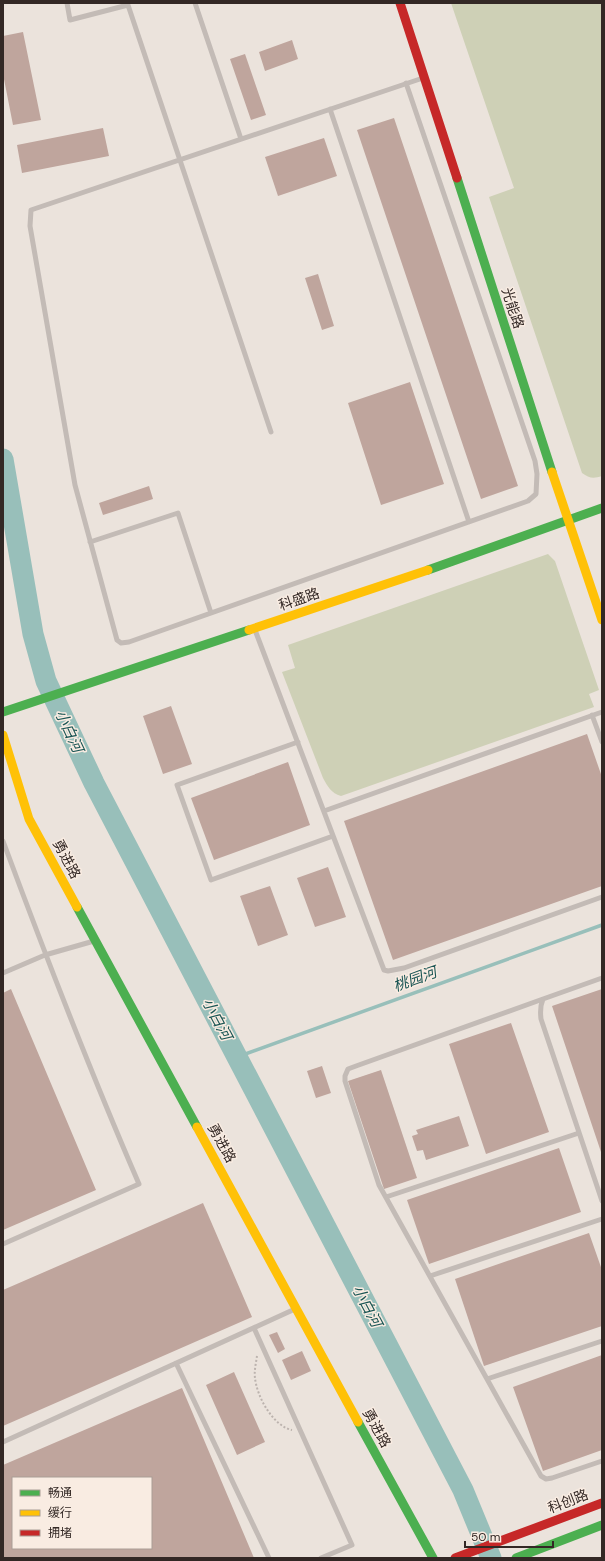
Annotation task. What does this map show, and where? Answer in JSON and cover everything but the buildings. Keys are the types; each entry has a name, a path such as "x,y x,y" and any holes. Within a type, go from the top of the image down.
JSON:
{"street":[{"name":"光能路","path":"400,3 567,520 602,620"},
{"name":"科盛路","path":"3,712 448,563 602,508"},
{"name":"勇进路","path":"3,735 20,792 30,819 433,1558"},
{"name":"科创路","path":"457,1557 602,1504"},
{"path":"516,1558 602,1524"}],"lane":[{"path":"67,3 70,20 128,5 271,432"},
{"path":"195,3 241,139"},
{"path":"406,83 532,454 537,474 536,494 528,501 129,642 121,643 117,640 72,470 30,226 31,210 330,109 406,83 424,77"},
{"path":"330,109 469,522"},
{"path":"90,542 178,513 211,613"},
{"path":"255,628 384,970 388,971 404,968 602,897"},
{"path":"324,811 602,712"},
{"path":"592,715 602,742"},
{"path":"298,742 177,786 211,880 333,836"},
{"path":"3,841 45,955 95,1081 139,1184 3,1244"},
{"path":"3,973 45,955 95,940"},
{"path":"602,978 348,1069 345,1076 345,1081 379,1185 541,1476 552,1478 602,1461"},
{"path":"543,999 540,1004 541,1019 602,1201"},
{"path":"386,1198 579,1133"},
{"path":"430,1276 602,1219"},
{"path":"3,1442 296,1308"},
{"path":"254,1328 352,1545 321,1558"},
{"path":"487,1379 602,1341"},
{"path":"176,1363 269,1558"}],"path":[{"path":"261,1343 256,1365 255,1378 257,1388 270,1414 278,1423 287,1429 301,1432"}],"green space":[{"path":"451,3 602,3 602,476 596,478 591,478 582,473 489,197 514,188"},
{"path":"548,554 555,561 599,690 589,694 594,707 341,796 332,791 323,778 282,672 295,668 288,645"}],"waterway":[{"name":"小白河","path":"3,459 33,634 46,681 94,783 463,1490 491,1558"},
{"name":"桃园河","path":"237,1057 602,925"}],"traffic: fast":[{"path":"457,178 552,472"},
{"path":"428,570 602,508"},
{"path":"3,712 249,630"},
{"path":"77,907 197,1127"},
{"path":"358,1422 433,1558"},
{"path":"516,1558 602,1525"}],"traffic: slow":[{"path":"552,472 602,620"},
{"path":"249,630 428,570"},
{"path":"3,735 29,819 77,907"},
{"path":"197,1127 358,1422"}],"traffic: jam":[{"path":"400,3 457,178"},
{"path":"455,1558 602,1503"}]}
